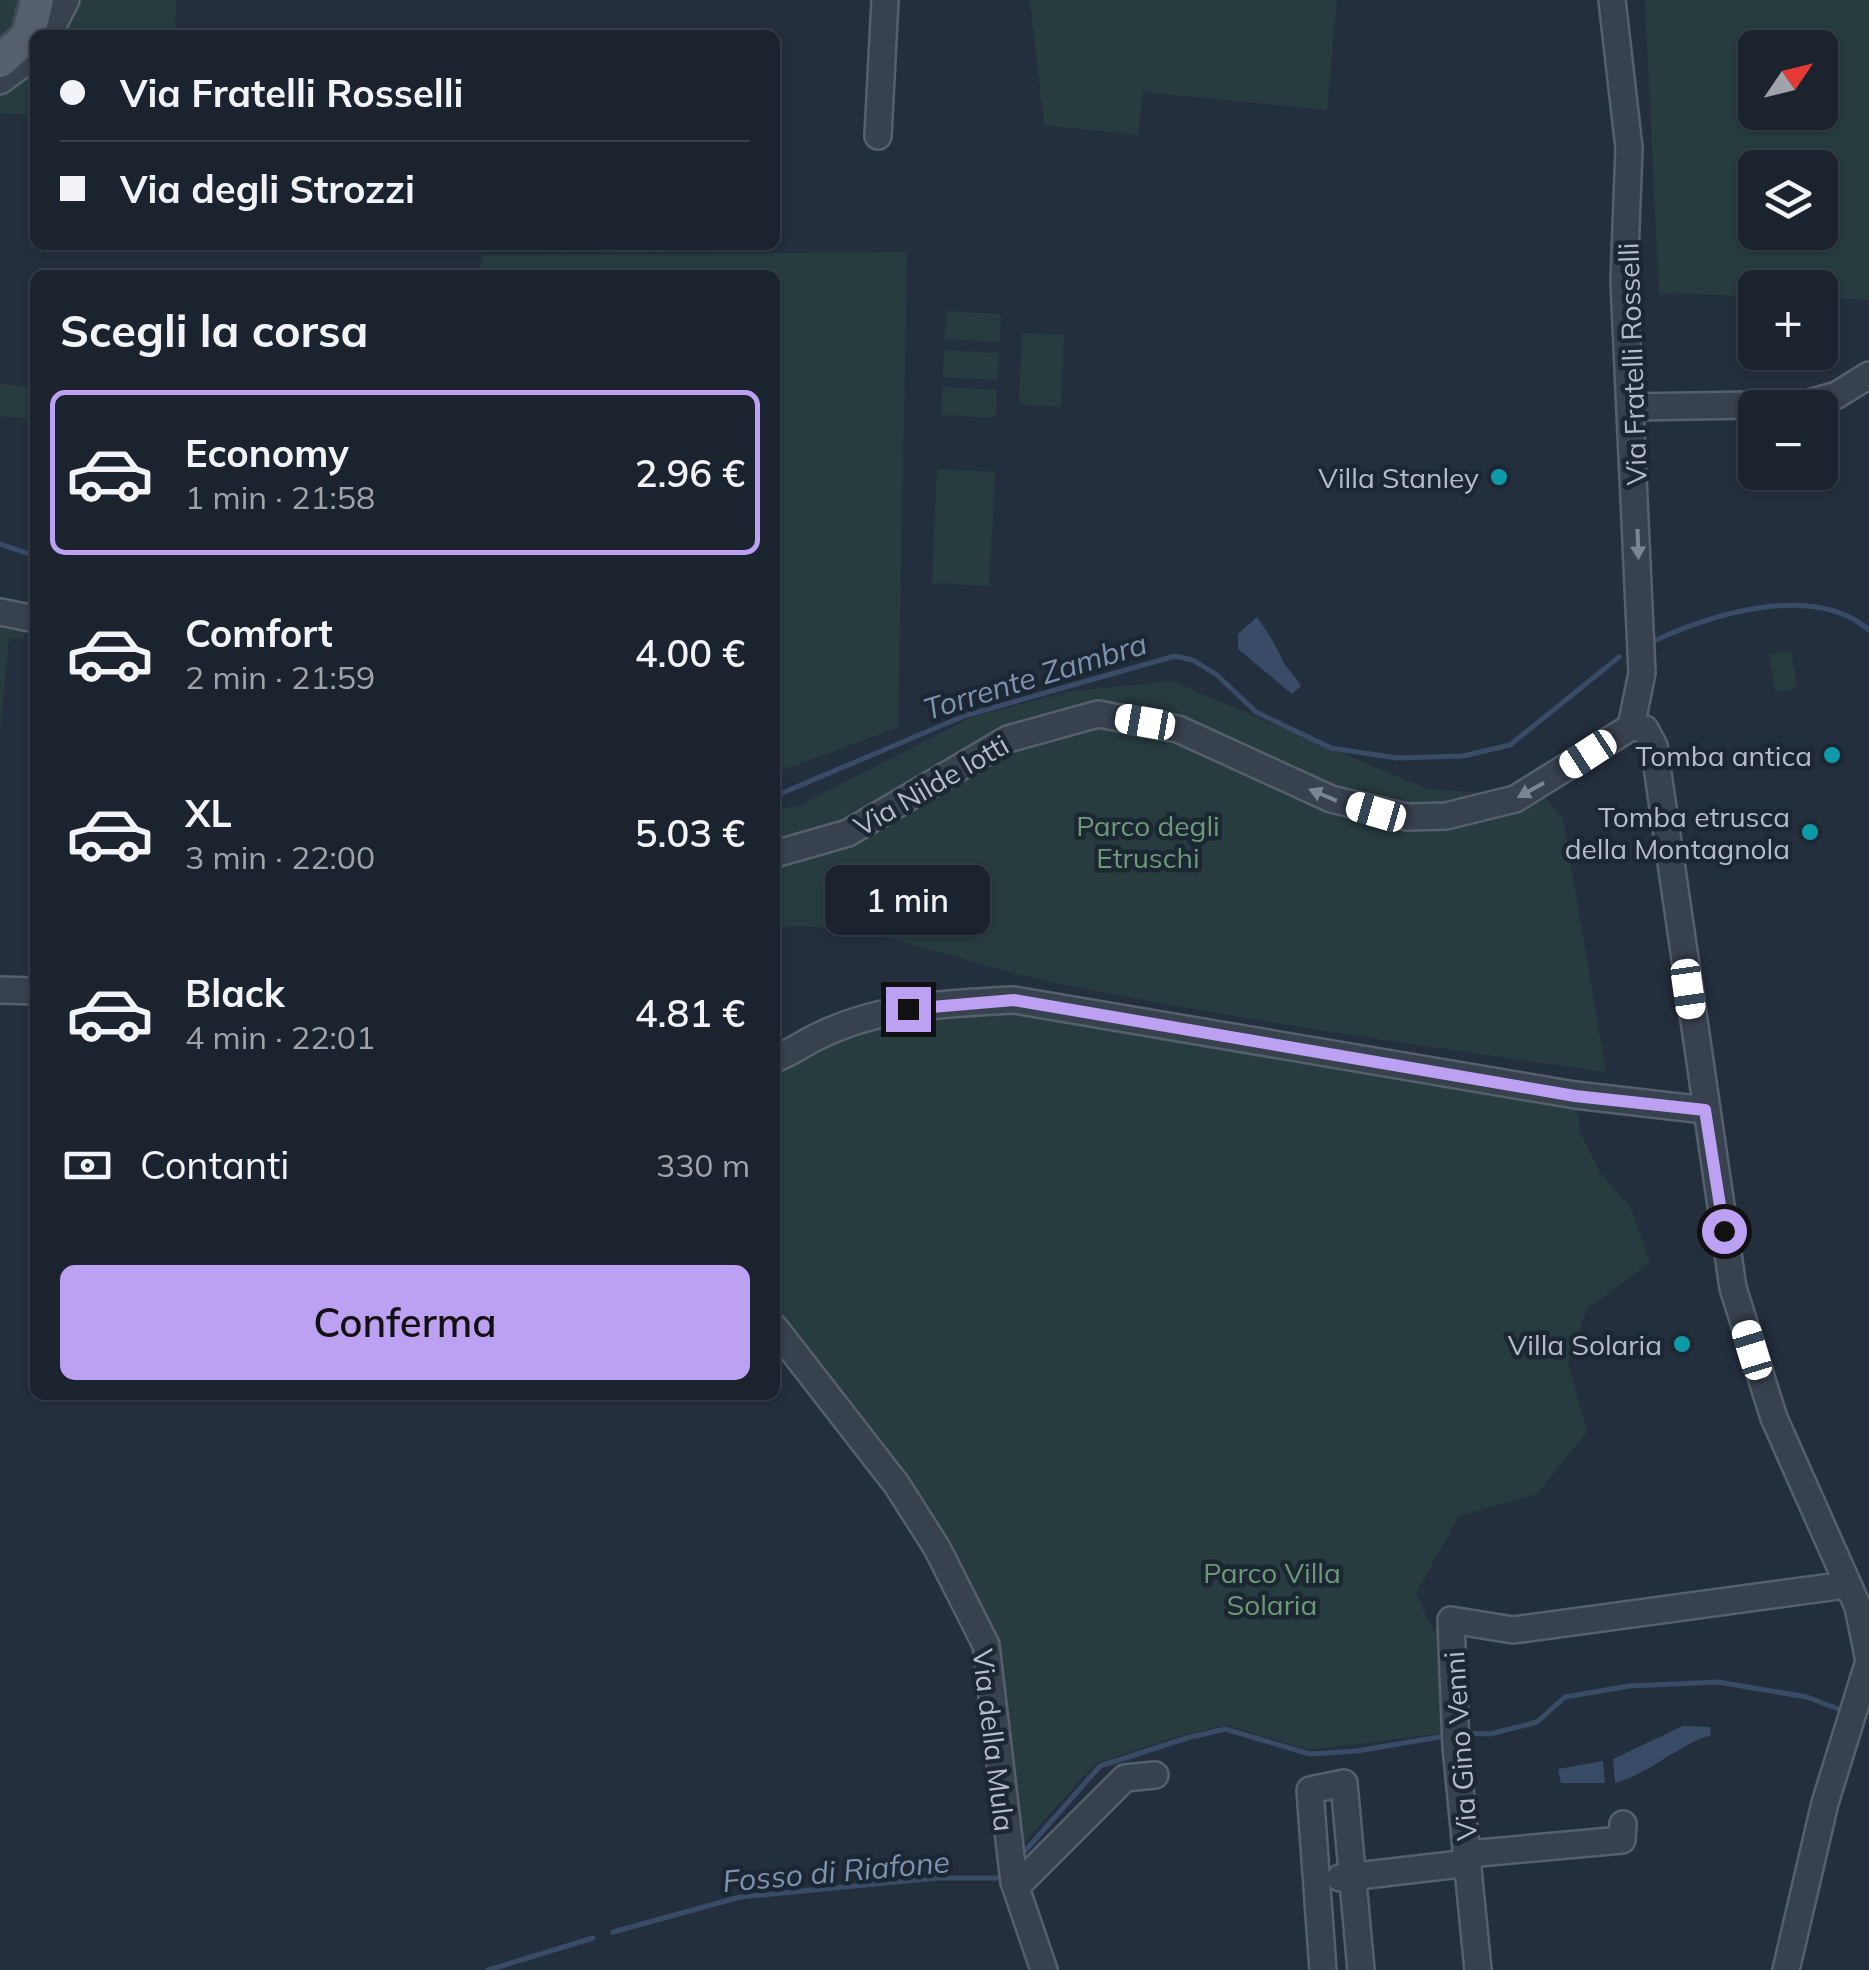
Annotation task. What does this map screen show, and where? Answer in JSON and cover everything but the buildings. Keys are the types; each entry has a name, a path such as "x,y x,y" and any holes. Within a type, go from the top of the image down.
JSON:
{"main road":[{"path":"32,30 46,9"},
{"path":"0,61 30,33"}],"street":[{"path":"878,136 885,0"},
{"name":"Via Fratelli Rosselli","path":"1612,0 1629,148 1624,281 1642,674 1631,727"},
{"path":"0,80 30,59"},
{"path":"1632,407 1805,404 1836,394 1869,376"},
{"path":"0,612 30,618"},
{"name":"Via Nilde Iotti","path":"780,853 848,833 1008,739 1098,714 1178,729 1331,800 1376,812 1446,816 1486,808 1540,786 1631,727"},
{"path":"1631,727 1654,767 1733,1288 1774,1418 1858,1599 1868,1661 1826,1803 1786,1970"},
{"path":"0,990 30,991"},
{"path":"780,1056 823,1034 874,1015 942,1003 1014,1000 1575,1096 1705,1110"},
{"name":"Via della Mula","path":"780,1334 897,1486 937,1548 986,1646 1014,1882 1044,1970"},
{"name":"Via Gino Venni","path":"1478,1970 1456,1747 1451,1620 1513,1630 1858,1599"},
{"path":"1014,1882 1024,1880 1124,1778 1154,1775"},
{"path":"1324,1970 1310,1790 1344,1783 1361,1970"},
{"path":"1319,1891 1337,1878 1623,1837"}],"green space":[{"path":"0,0 26,0 24,17 0,48"},
{"path":"82,0 176,0 175,30 64,30"},
{"path":"1030,0 1337,0 1327,110 1143,92 1138,135 1044,125"},
{"path":"1645,0 1869,0 1869,300 1838,299 1838,270 1738,270 1738,295 1659,293"},
{"path":"30,73 30,115 0,113 0,94"},
{"path":"907,252 898,727 780,771 780,270 480,270 482,255"},
{"path":"946,311 1001,314 1000,342 945,339"},
{"path":"1022,333 1064,335 1061,407 1019,404"},
{"path":"944,350 999,353 998,380 943,377"},
{"path":"0,384 30,387 30,419 0,416"},
{"path":"943,387 997,390 996,418 941,415"},
{"path":"937,469 995,472 989,586 932,583"},
{"path":"0,628 25,632 23,639 9,638 0,731"},
{"path":"1791,651 1797,689 1775,692 1769,654"},
{"name":"Parco degli Etruschi","path":"1171,681 1427,789 1544,797 1563,818 1606,1072 1327,1031 1119,995 1016,974 879,936 780,927 780,808 798,806 970,718 1066,692"},
{"name":"Parco Villa Solaria","path":"1014,1000 1575,1095 1580,1131 1600,1173 1630,1206 1650,1262 1586,1310 1568,1363 1587,1432 1537,1494 1459,1516 1416,1593 1433,1630 1446,1632 1453,1732 1309,1750 1227,1725 1180,1736 1096,1763 1016,1851 995,1639 780,1327 780,1056 823,1034"}],"water":[{"path":"1257,617 1301,686 1292,694 1238,649 1238,634"},
{"path":"1683,1726 1710,1727 1711,1735 1615,1783 1613,1759"},
{"path":"1603,1761 1605,1783 1561,1783 1558,1769"}],"waterway":[{"name":"Torrente Zambra","path":"0,544 30,554"},
{"name":"Torrente Zambra","path":"1656,640 1734,613 1792,605 1846,616 1869,630"},
{"name":"Torrente Zambra","path":"780,794 964,716 1175,656 1193,660 1217,675 1256,712 1331,748 1397,758 1463,756 1510,745 1619,657"},
{"name":"Fosso di Riafone","path":"1461,1733 1490,1734 1537,1722 1565,1697 1629,1686 1718,1682 1807,1697 1841,1710"},
{"name":"Fosso di Riafone","path":"1025,1851 1100,1766 1187,1738 1225,1729 1310,1754 1357,1751 1445,1736"},
{"name":"Fosso di Riafone","path":"613,1932 740,1897 937,1878 1004,1878"},
{"name":"Fosso di Riafone","path":"488,1970 593,1938"}],"place":[{"name":"Villa Stanley","path":"1499,477"},
{"name":"Tomba antica","path":"1832,755"},
{"name":"Tomba etrusca della Montagnola","path":"1810,832"},
{"name":"Villa Solaria","path":"1682,1344"}],"route":[{"path":"908,1009 942,1003 1014,1000 1575,1096 1705,1110 1724,1231"}]}
